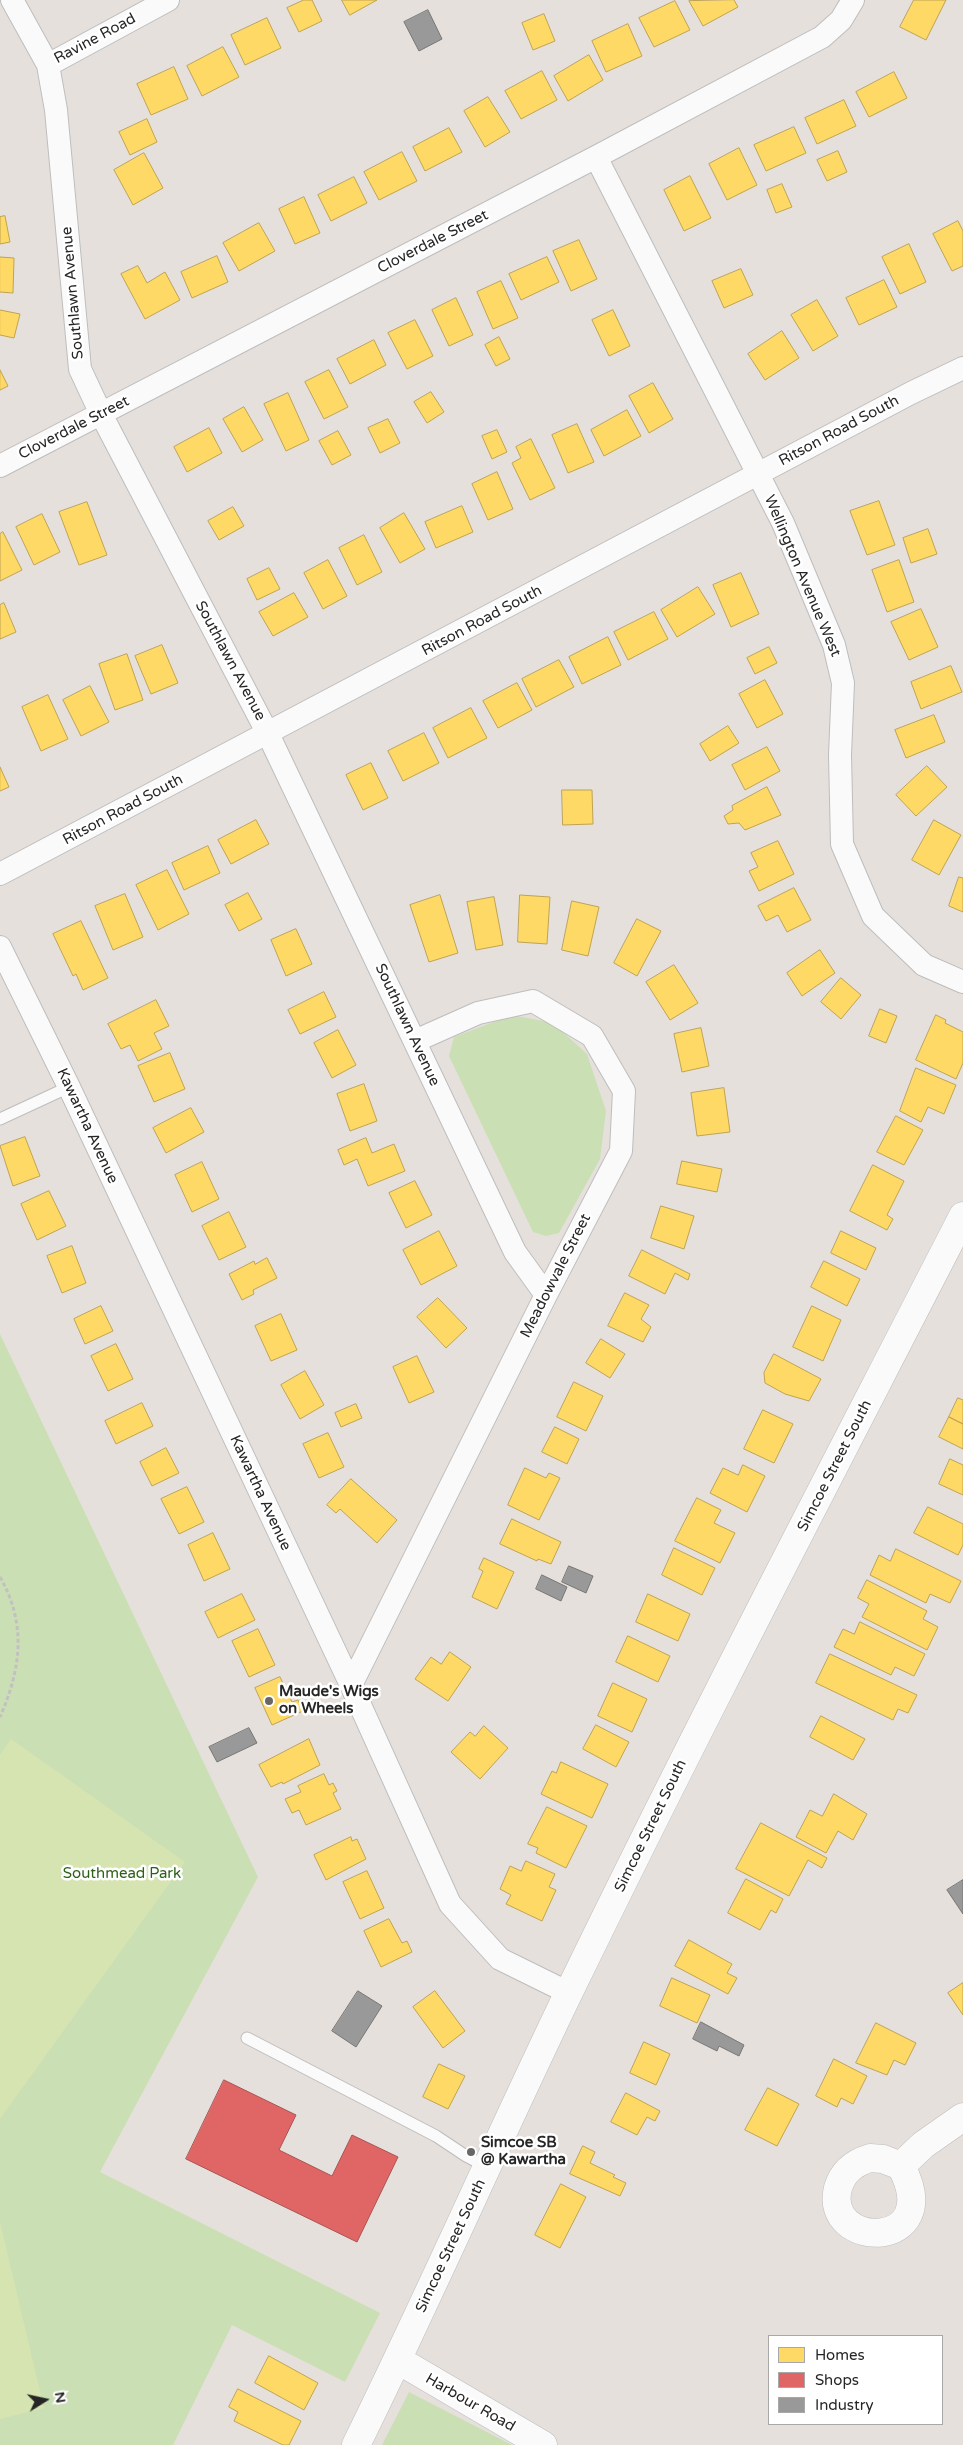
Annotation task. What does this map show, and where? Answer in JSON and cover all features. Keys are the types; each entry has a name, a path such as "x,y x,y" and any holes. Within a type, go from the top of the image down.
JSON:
{"street":[{"name":"Southlawn Avenue","path":"12,0 48,65 56,110 80,369 100,414 268,734 515,1252 546,1295"},
{"name":"Ravine Road","path":"48,65 168,0"},
{"name":"Cloverdale Street","path":"0,466 596,157 822,37 840,20 852,0"},
{"name":"Wellington Avenue West","path":"596,157 783,523 834,645 843,682 840,755 842,844 873,916 924,965 963,982"},
{"name":"Ritson Road South","path":"0,874 911,393 963,368"},
{"name":"Kawartha Avenue","path":"0,947 69,1087 350,1685 450,1904 500,1959 569,1993"},
{"name":"Meadowvale Street","path":"350,1685 546,1295 621,1151 624,1092 592,1036 533,1001 478,1013 415,1041"},
{"name":"Simcoe Street South","path":"356,2445 398,2360 569,1993 666,1795 963,1216"},
{"path":"902,2166 930,2140 963,2117"},
{"name":"Harbour Road","path":"398,2360 543,2445"}],"lane":[{"path":"0,1120 69,1087"},
{"path":"247,2038 436,2136 466,2156 487,2167"}],"path":[{"path":"0,1577 16,1616 19,1646 16,1675 0,1717"}],"green space":[{"path":"512,1015 553,1023 587,1054 606,1111 600,1159 559,1233 546,1236 533,1232 449,1056 454,1037"},
{"name":"Southmead Park","path":"0,1334 258,1877 100,2172 380,2313 345,2382 232,2325 173,2445 0,2445"},
{"path":"11,1739 185,1862 0,2119 0,1755"},
{"path":"0,2222 44,2408 0,2419"},
{"path":"409,2392 512,2445 382,2445"}],"building: Homes":[{"path":"304,0 312,0 322,21 299,32 287,8"},
{"path":"342,0 377,0 350,15"},
{"path":"734,0 738,7 703,26 689,1"},
{"path":"914,0 946,0 926,40 900,27"},
{"path":"675,1 690,30 654,47 639,18"},
{"path":"544,14 555,41 533,50 522,23"},
{"path":"267,18 281,48 245,65 231,35"},
{"path":"628,24 642,56 606,72 592,41"},
{"path":"223,47 239,77 202,96 187,66"},
{"path":"589,55 603,80 568,101 554,76"},
{"path":"174,67 188,99 151,115 137,84"},
{"path":"542,71 557,100 521,119 505,91"},
{"path":"894,72 907,98 869,117 856,92"},
{"path":"488,97 510,132 485,147 464,111"},
{"path":"844,100 856,126 817,144 805,118"},
{"path":"147,119 157,142 130,155 119,132"},
{"path":"794,127 806,153 766,171 754,145"},
{"path":"449,128 462,152 425,171 413,147"},
{"path":"739,148 757,185 727,200 709,164"},
{"path":"838,151 847,172 827,181 817,160"},
{"path":"402,152 417,181 379,200 364,172"},
{"path":"144,153 163,188 133,205 114,170"},
{"path":"690,176 711,218 684,231 664,190"},
{"path":"354,177 367,203 331,221 318,195"},
{"path":"782,184 792,207 776,213 767,190"},
{"path":"304,197 320,233 295,244 279,209"},
{"path":"5,216 10,242 0,244 0,217"},
{"path":"958,221 963,231 963,266 952,271 933,234"},
{"path":"259,223 275,251 239,271 223,243"},
{"path":"579,240 597,279 571,291 553,251"},
{"path":"909,244 926,282 900,294 882,257"},
{"path":"217,256 228,282 192,298 181,272"},
{"path":"0,257 14,258 13,293 0,292"},
{"path":"547,257 559,282 521,300 509,274"},
{"path":"138,266 147,283 165,272 180,300 145,319 121,274"},
{"path":"741,269 753,295 724,308 712,281"},
{"path":"884,280 897,307 859,325 846,298"},
{"path":"501,281 518,318 493,329 477,292"},
{"path":"456,298 473,335 449,346 432,310"},
{"path":"817,300 838,336 813,351 791,315"},
{"path":"0,310 20,314 14,338 0,335"},
{"path":"613,310 630,346 609,356 592,320"},
{"path":"415,320 433,356 407,369 388,333"},
{"path":"782,331 799,358 765,380 748,354"},
{"path":"499,337 510,359 496,366 485,345"},
{"path":"374,340 386,365 350,384 337,359"},
{"path":"0,370 8,386 0,390"},
{"path":"329,370 348,407 324,419 305,382"},
{"path":"653,383 673,419 649,433 629,396"},
{"path":"431,392 444,412 427,423 414,402"},
{"path":"288,393 309,440 286,451 264,404"},
{"path":"244,407 263,440 242,452 223,419"},
{"path":"627,410 641,436 604,456 591,430"},
{"path":"388,419 400,443 380,453 368,428"},
{"path":"577,424 594,462 568,473 552,435"},
{"path":"209,428 222,453 187,472 174,447"},
{"path":"497,430 507,452 492,459 482,436"},
{"path":"338,431 351,455 332,465 319,441"},
{"path":"531,439 555,488 530,500 512,463 521,458 516,447"},
{"path":"497,472 513,509 488,520 472,484"},
{"path":"879,501 895,545 867,555 850,511"},
{"path":"87,502 107,555 79,565 59,512"},
{"path":"462,506 473,532 436,548 425,522"},
{"path":"233,507 244,526 219,540 208,521"},
{"path":"404,513 425,549 400,563 380,528"},
{"path":"42,514 60,552 34,565 16,527"},
{"path":"928,529 937,554 911,563 903,538"},
{"path":"3,532 22,570 0,581 0,534"},
{"path":"364,535 382,572 357,585 339,548"},
{"path":"328,560 347,596 323,609 304,573"},
{"path":"899,560 914,602 887,612 872,570"},
{"path":"269,568 280,589 257,600 247,579"},
{"path":"741,573 759,614 731,627 713,585"},
{"path":"698,587 715,614 677,637 661,610"},
{"path":"294,593 308,617 273,636 259,612"},
{"path":"4,603 16,632 0,639 0,605"},
{"path":"921,609 938,647 909,660 891,622"},
{"path":"654,612 668,639 628,660 614,632"},
{"path":"608,637 621,665 582,684 569,657"},
{"path":"162,645 178,683 151,694 135,656"},
{"path":"769,647 777,663 755,674 747,658"},
{"path":"127,654 143,700 115,710 99,664"},
{"path":"559,660 574,687 536,707 522,679"},
{"path":"951,666 962,692 921,709 911,682"},
{"path":"765,680 783,714 757,728 739,694"},
{"path":"517,683 532,710 498,728 483,701"},
{"path":"90,686 109,722 81,736 63,700"},
{"path":"48,695 68,739 41,751 22,707"},
{"path":"471,708 487,738 448,758 433,728"},
{"path":"934,715 945,742 906,758 895,730"},
{"path":"728,726 739,743 710,761 700,744"},
{"path":"424,733 439,763 403,781 388,751"},
{"path":"767,747 780,771 745,790 732,765"},
{"path":"371,763 388,798 363,810 346,775"},
{"path":"927,766 947,787 916,816 896,795"},
{"path":"0,767 9,787 0,791"},
{"path":"767,787 781,815 745,830 739,823 728,824 724,816 733,810 732,806"},
{"path":"562,790 592,790 593,824 563,825"},
{"path":"256,820 269,844 231,864 218,840"},
{"path":"934,820 961,835 939,875 912,860"},
{"path":"778,841 794,874 759,891 749,871 758,867 751,853"},
{"path":"208,846 220,873 184,890 172,863"},
{"path":"167,870 189,914 158,930 136,885"},
{"path":"959,877 963,878 963,912 949,906"},
{"path":"794,888 811,920 787,932 778,915 766,921 758,906"},
{"path":"248,893 262,919 239,931 225,905"},
{"path":"125,894 143,937 113,950 95,906"},
{"path":"440,895 458,953 429,962 410,905"},
{"path":"520,895 550,897 547,944 518,942"},
{"path":"494,897 503,945 476,950 467,902"},
{"path":"572,901 599,907 588,956 562,950"},
{"path":"637,919 661,931 637,976 614,963"},
{"path":"81,921 108,978 83,990 76,974 73,976 53,934"},
{"path":"296,929 312,964 286,976 271,940"},
{"path":"820,950 835,973 802,996 787,973"},
{"path":"674,965 698,1003 670,1020 646,982"},
{"path":"841,978 861,995 841,1019 821,1002"},
{"path":"324,992 336,1017 300,1034 288,1010"},
{"path":"156,1000 169,1026 154,1033 162,1049 138,1061 130,1045 121,1049 108,1024"},
{"path":"880,1009 897,1016 886,1043 869,1036"},
{"path":"936,1015 946,1020 945,1023 963,1032 963,1063 956,1079 916,1060"},
{"path":"701,1028 709,1066 682,1072 674,1034"},
{"path":"338,1030 356,1065 332,1078 314,1043"},
{"path":"170,1053 185,1089 154,1102 138,1066"},
{"path":"916,1068 956,1085 944,1114 928,1107 921,1122 900,1111"},
{"path":"364,1084 377,1121 350,1131 337,1094"},
{"path":"724,1088 730,1132 697,1136 691,1093"},
{"path":"191,1108 204,1132 166,1153 153,1128"},
{"path":"896,1116 923,1130 904,1165 877,1152"},
{"path":"25,1137 40,1176 13,1186 0,1146"},
{"path":"366,1138 372,1153 394,1144 405,1171 368,1186 357,1159 344,1165 338,1150"},
{"path":"682,1161 722,1169 717,1192 677,1184"},
{"path":"202,1162 219,1199 192,1212 175,1175"},
{"path":"873,1165 904,1181 887,1215 893,1219 887,1230 850,1211"},
{"path":"415,1181 432,1215 406,1228 389,1193"},
{"path":"49,1191 66,1226 37,1240 21,1204"},
{"path":"661,1206 694,1216 684,1249 651,1238"},
{"path":"229,1212 246,1247 219,1260 202,1226"},
{"path":"439,1231 457,1266 421,1285 403,1250"},
{"path":"841,1231 876,1248 866,1270 831,1253"},
{"path":"72,1246 86,1283 62,1293 47,1256"},
{"path":"642,1250 690,1274 688,1280 675,1273 665,1294 629,1276"},
{"path":"267,1258 277,1278 253,1290 254,1294 242,1300 229,1274 254,1261 255,1264"},
{"path":"824,1261 860,1279 847,1306 811,1287"},
{"path":"625,1293 649,1305 641,1319 651,1327 643,1342 608,1326"},
{"path":"438,1298 467,1328 446,1348 417,1317"},
{"path":"101,1306 113,1331 85,1344 74,1319"},
{"path":"812,1306 841,1320 823,1361 793,1347"},
{"path":"281,1314 297,1350 271,1361 255,1326"},
{"path":"601,1339 625,1354 610,1378 586,1363"},
{"path":"116,1344 133,1379 108,1391 91,1356"},
{"path":"774,1354 821,1379 809,1401 785,1394 765,1383 764,1373"},
{"path":"417,1356 434,1392 409,1403 393,1367"},
{"path":"305,1371 324,1405 300,1419 281,1385"},
{"path":"574,1382 603,1396 586,1431 557,1417"},
{"path":"958,1398 963,1400 963,1424 949,1417"},
{"path":"142,1403 153,1426 116,1444 105,1421"},
{"path":"356,1404 362,1418 341,1427 335,1413"},
{"path":"763,1410 793,1424 774,1463 744,1449"},
{"path":"949,1417 963,1424 963,1449 939,1437"},
{"path":"555,1427 579,1439 567,1464 542,1452"},
{"path":"328,1433 344,1467 319,1478 303,1444"},
{"path":"166,1448 179,1473 152,1486 140,1462"},
{"path":"950,1459 963,1465 963,1495 939,1484"},
{"path":"743,1465 765,1476 747,1512 710,1493 723,1468 738,1475"},
{"path":"525,1468 546,1478 549,1473 560,1478 539,1520 508,1505"},
{"path":"351,1479 397,1520 377,1543 340,1509 336,1513 327,1505"},
{"path":"187,1487 204,1522 179,1534 161,1499"},
{"path":"697,1498 721,1510 714,1523 735,1533 720,1563 675,1541"},
{"path":"928,1507 963,1524 963,1545 958,1555 914,1533"},
{"path":"512,1519 561,1542 551,1564 538,1559 537,1561 500,1544"},
{"path":"213,1533 230,1569 204,1581 188,1545"},
{"path":"674,1548 715,1568 702,1595 662,1575"},
{"path":"896,1549 961,1581 950,1603 930,1594 926,1603 870,1575 879,1555 890,1561"},
{"path":"484,1558 514,1572 497,1609 472,1597 483,1571 479,1569"},
{"path":"867,1580 927,1611 923,1619 938,1627 927,1650 862,1617 869,1604 858,1598"},
{"path":"242,1594 255,1620 218,1638 205,1612"},
{"path":"648,1594 690,1614 678,1641 636,1622"},
{"path":"860,1622 925,1654 914,1676 895,1667 891,1675 834,1647 843,1629 854,1634"},
{"path":"258,1629 275,1665 249,1677 232,1641"},
{"path":"628,1636 670,1656 658,1682 616,1662"},
{"path":"450,1652 471,1667 448,1701 415,1679 431,1657 441,1664"},
{"path":"830,1654 917,1695 908,1713 898,1709 893,1720 816,1683"},
{"path":"280,1677 292,1702 298,1700 303,1711 272,1725 255,1688"},
{"path":"613,1683 647,1699 632,1732 598,1716"},
{"path":"821,1716 865,1739 853,1760 810,1737"},
{"path":"596,1725 629,1742 616,1767 583,1749"},
{"path":"484,1726 508,1748 480,1779 451,1752 470,1732 475,1736"},
{"path":"309,1739 320,1765 283,1784 282,1782 271,1787 259,1765"},
{"path":"561,1762 608,1784 592,1818 541,1794 552,1771 556,1773"},
{"path":"324,1774 329,1785 333,1783 337,1791 333,1793 341,1809 306,1825 299,1810 292,1813 285,1799 301,1792 298,1786"},
{"path":"834,1794 867,1814 853,1840 838,1831 826,1853 796,1837 810,1810 822,1816"},
{"path":"547,1807 587,1826 566,1868 536,1853 538,1848 528,1844"},
{"path":"761,1823 827,1858 822,1868 808,1860 789,1896 736,1869"},
{"path":"351,1837 352,1841 357,1839 366,1859 326,1880 314,1855"},
{"path":"526,1861 555,1874 549,1887 556,1890 542,1921 506,1904 511,1895 500,1889 510,1866 521,1871"},
{"path":"367,1871 384,1908 360,1919 343,1882"},
{"path":"746,1879 783,1899 776,1913 771,1910 760,1930 728,1913"},
{"path":"389,1919 402,1943 407,1941 412,1952 381,1967 364,1931"},
{"path":"689,1940 732,1964 727,1973 737,1978 728,1994 675,1966"},
{"path":"672,1978 710,1995 697,2023 660,2006"},
{"path":"963,1983 963,2015 948,1993"},
{"path":"435,1991 465,2031 443,2048 413,2007"},
{"path":"876,2023 916,2043 905,2065 894,2060 887,2075 856,2063"},
{"path":"644,2042 670,2054 656,2085 630,2073"},
{"path":"834,2059 867,2076 853,2104 841,2098 837,2107 816,2096"},
{"path":"439,2064 465,2076 448,2109 423,2097"},
{"path":"768,2088 799,2104 777,2146 745,2130"},
{"path":"626,2093 660,2111 655,2121 647,2117 637,2135 611,2122"},
{"path":"583,2146 595,2152 590,2163 615,2175 613,2177 626,2183 620,2196 570,2174"},
{"path":"561,2184 586,2197 560,2248 535,2235"},
{"path":"269,2356 318,2383 304,2410 255,2383"},
{"path":"238,2389 301,2421 289,2445 283,2445 234,2421 238,2412 229,2407"}],"building: Shops":[{"path":"224,2080 296,2115 279,2150 332,2176 352,2135 398,2157 357,2242 186,2159"}],"building: Industry":[{"path":"428,10 442,39 419,51 404,22"},
{"path":"569,1566 593,1576 586,1593 562,1582"},
{"path":"542,1575 567,1587 561,1601 536,1589"},
{"path":"249,1728 257,1743 217,1762 209,1747"},
{"path":"963,1880 963,1914 947,1890"},
{"path":"358,1991 382,2006 356,2047 332,2031"},
{"path":"701,2022 744,2045 739,2056 719,2046 717,2051 693,2039"}],"place":[{"name":"Maude's Wigs on Wheels","path":"269,1701"},
{"name":"Simcoe SB @ Kawartha","path":"471,2152"}]}
